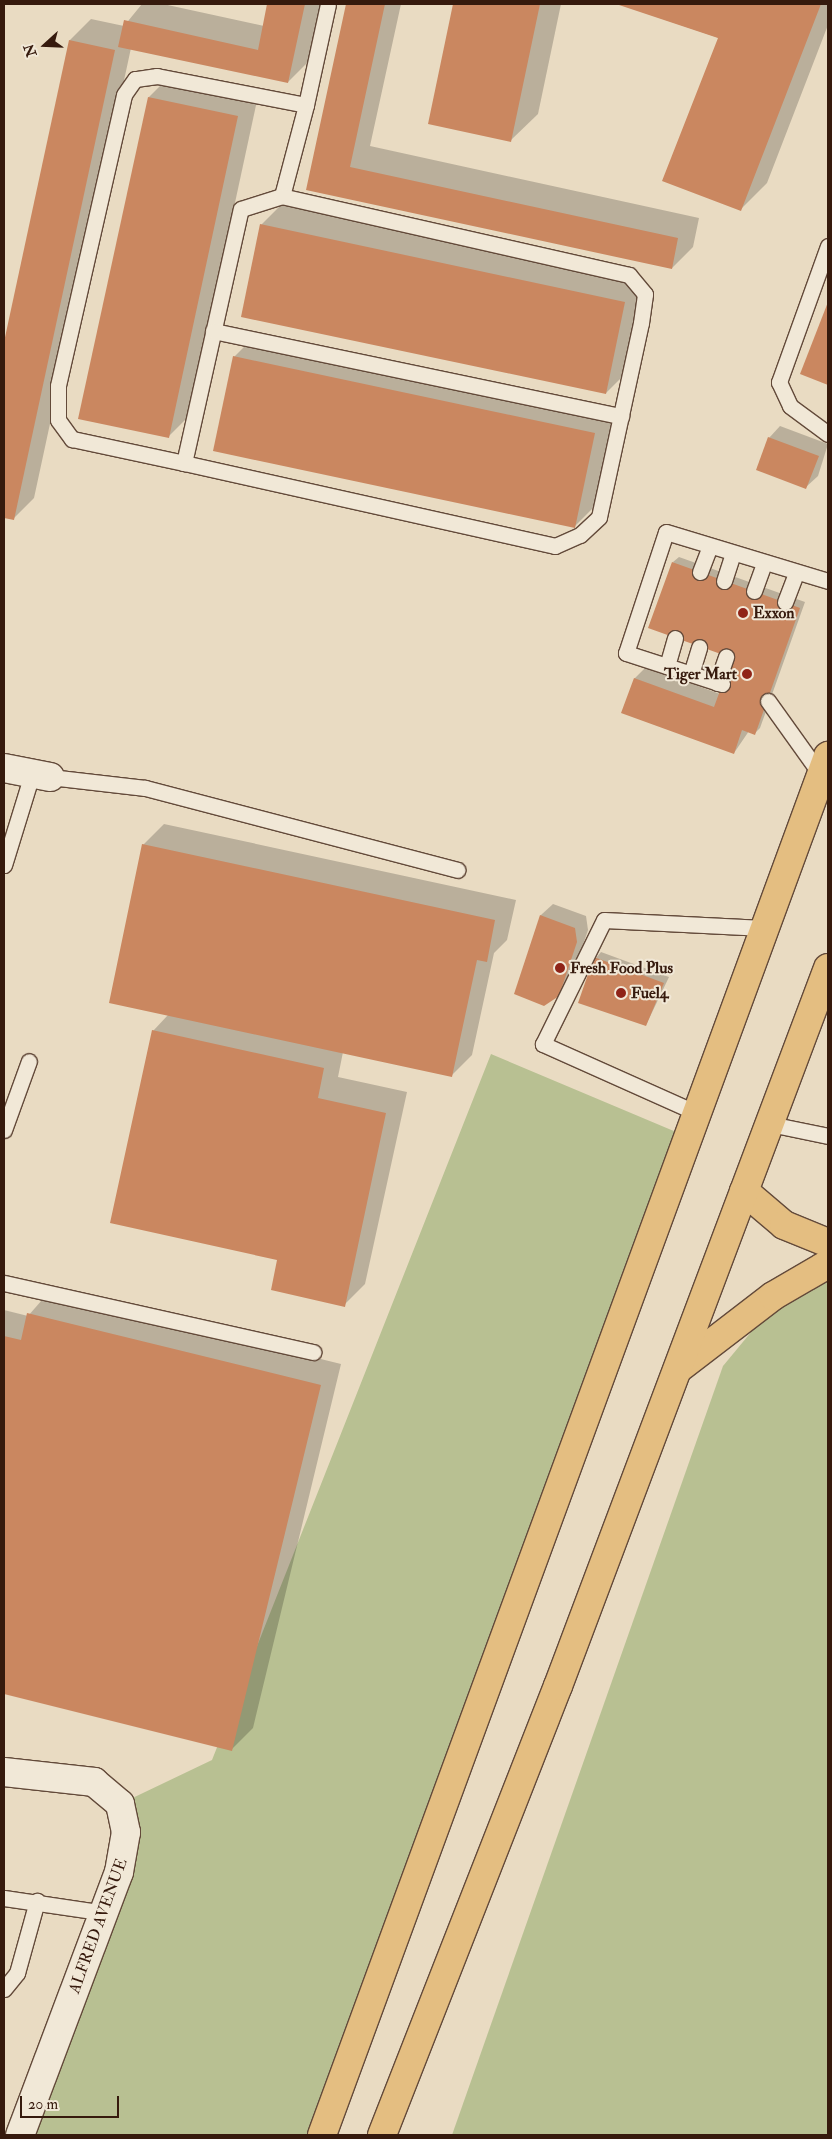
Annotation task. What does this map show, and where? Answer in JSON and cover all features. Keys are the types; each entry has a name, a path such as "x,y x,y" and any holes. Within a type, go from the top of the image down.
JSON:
{"highway":[{"path":"322,2135 820,777"},
{"path":"382,2135 678,1370 828,968"},
{"path":"744,1191 784,1225 828,1243"},
{"path":"678,1370 773,1296 828,1264"}],"street":[{"path":"4,768 41,775"},
{"name":"ALFRED AVENUE","path":"4,1772 80,1778 106,1789 120,1804 124,1852 105,1913 20,2135"}],"lane":[{"path":"282,196 306,105 328,4"},
{"path":"184,463 241,209 282,196 629,275 645,294 599,517 580,535 555,546 72,439 58,420 58,386 124,95 135,79 157,76 306,105"},
{"path":"828,246 779,382 790,406 828,434"},
{"path":"214,331 621,416"},
{"path":"726,657 719,684 626,653 666,532 796,573 828,581"},
{"path":"700,572 710,546"},
{"path":"724,581 733,553"},
{"path":"754,591 764,563"},
{"path":"785,602 796,573"},
{"path":"667,666 675,638"},
{"path":"691,674 699,647"},
{"path":"768,701 820,777"},
{"path":"4,866 41,775 144,788 457,870"},
{"path":"697,1113 544,1044 604,920 764,928"},
{"path":"4,1130 29,1061"},
{"path":"770,1124 828,1136"},
{"path":"4,1283 313,1352"},
{"path":"4,1898 38,1901 105,1913"},
{"path":"4,1989 17,1973 38,1901"}],"green space":[{"path":"491,1054 688,1137 322,2135 20,2135 105,1913 120,1804 212,1760"},
{"path":"828,1275 828,2135 452,2135 723,1366 771,1308"}],"building":[{"path":"267,4 305,4 288,83 118,47 124,20 258,50"},
{"path":"346,4 385,4 350,167 678,238 672,269 306,190"},
{"path":"453,4 540,4 511,142 428,124"},
{"path":"616,4 821,4 741,211 662,181 718,38"},
{"path":"69,40 115,50 14,520 4,518 4,342"},
{"path":"148,97 238,116 169,438 78,419"},
{"path":"260,224 625,302 606,394 241,317"},
{"path":"828,302 828,385 800,374"},
{"path":"233,356 595,433 575,528 213,451"},
{"path":"768,437 819,456 806,489 756,470"},
{"path":"672,562 800,608 755,735 742,730 734,754 621,713 634,678 714,707 732,658 648,628"},
{"path":"142,844 495,920 487,962 477,960 452,1077 109,1003"},
{"path":"540,915 575,928 577,942 559,996 544,1006 514,994"},
{"name":"Fuel4","path":"594,957 664,983 646,1026 578,1003"},
{"path":"152,1030 324,1068 318,1098 386,1113 345,1307 271,1290 277,1260 110,1223"},
{"path":"27,1313 321,1385 232,1751 4,1694 4,1336 21,1340"}],"place":[{"name":"Exxon","path":"743,613"},
{"name":"Tiger Mart","path":"747,674"},
{"name":"Fresh Food Plus","path":"560,968"},
{"name":"Fuel4","path":"621,993"}]}
